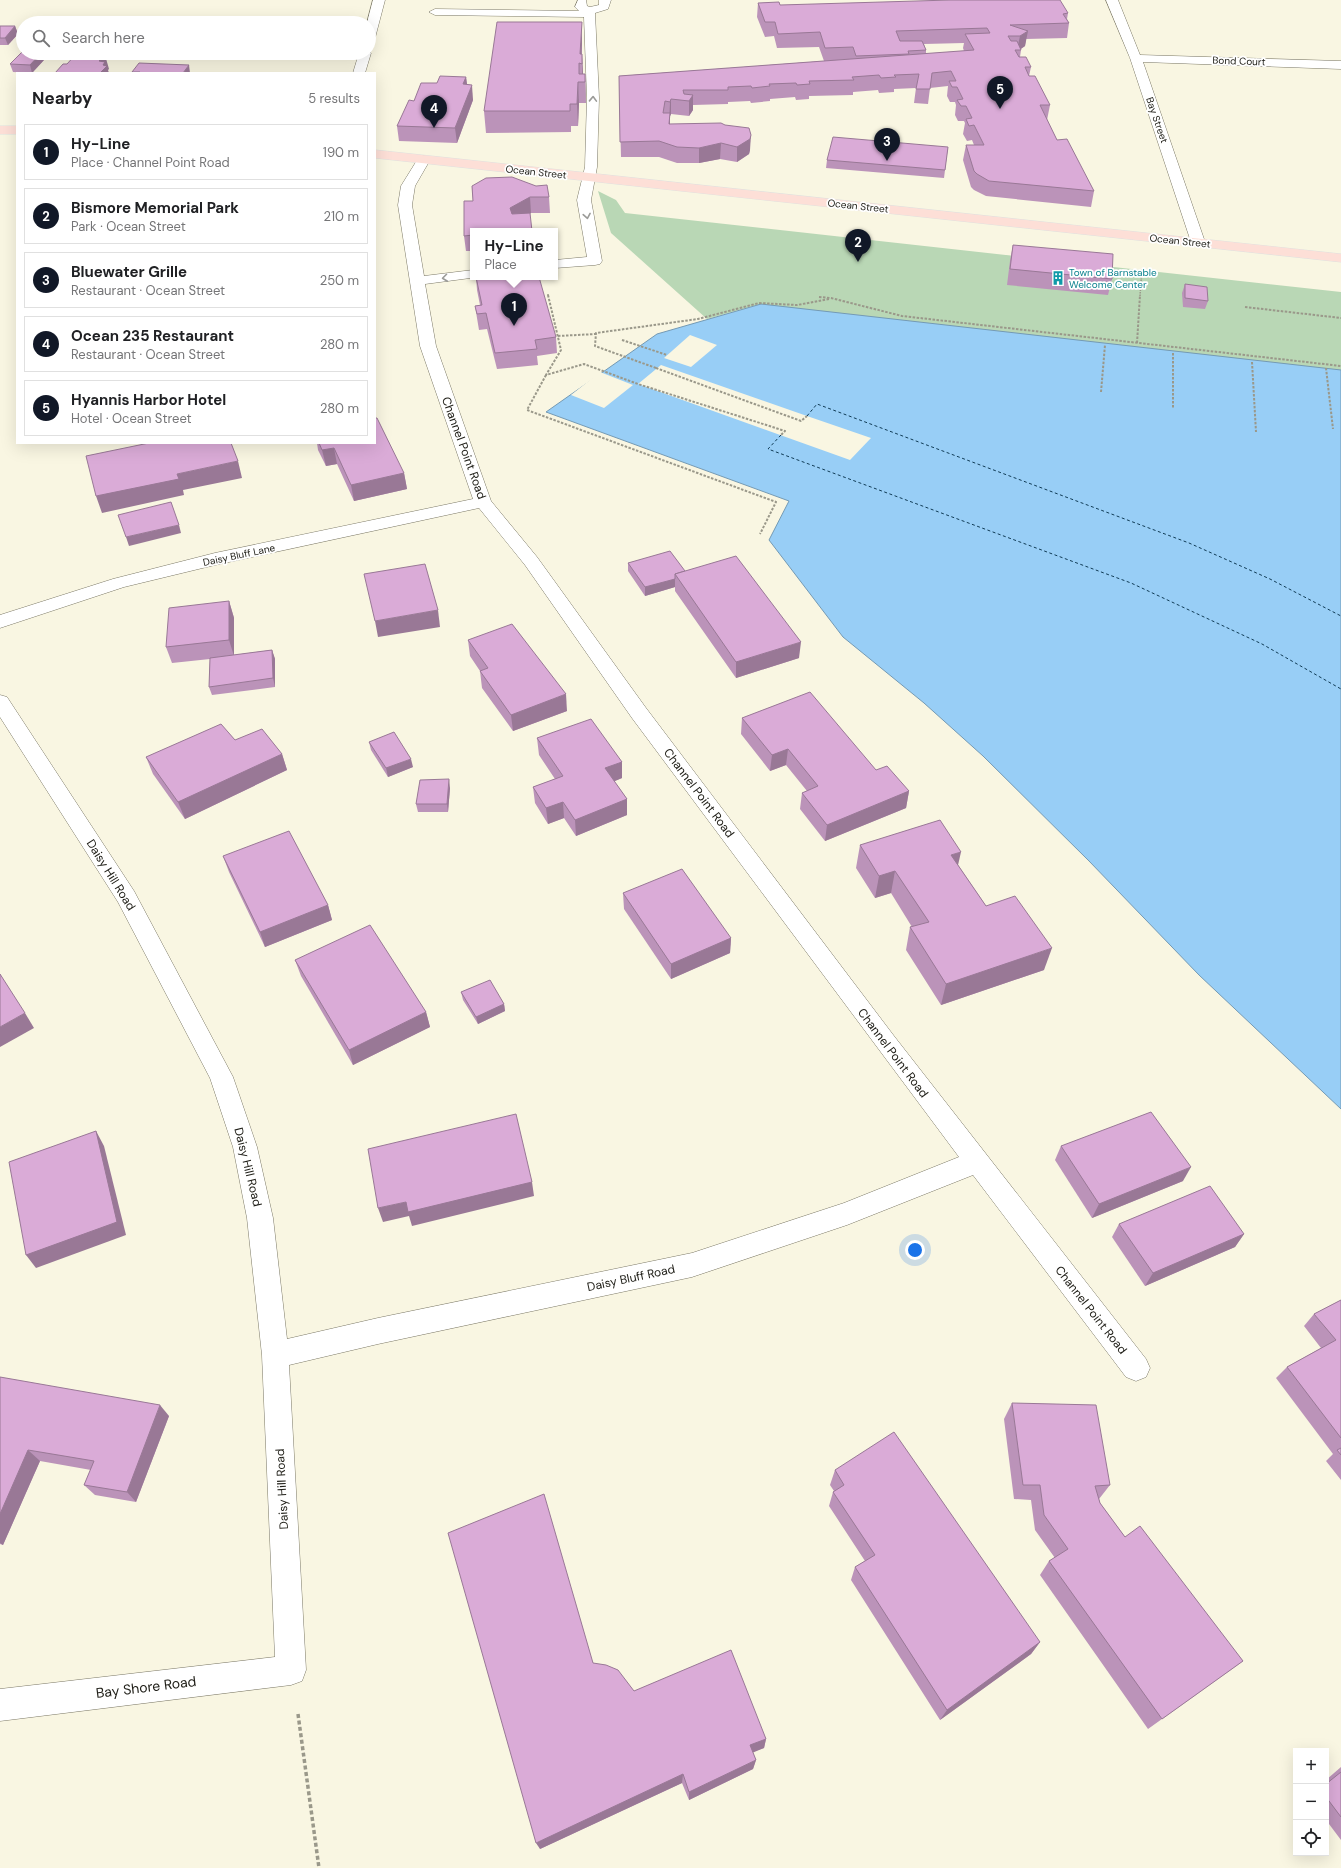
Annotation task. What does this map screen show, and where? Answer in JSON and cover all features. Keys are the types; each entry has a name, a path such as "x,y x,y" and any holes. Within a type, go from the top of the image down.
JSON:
{"main road":[{"path":"0,130 16,130"},
{"name":"Ocean Street","path":"376,154 1341,258"}],"street":[{"path":"375,16 379,0"},
{"path":"582,0 581,7 589,12"},
{"path":"435,12 589,12 604,7 604,0"},
{"name":"Bay Street","path":"1112,0 1136,58 1198,242"},
{"path":"558,264 595,261 584,200 591,167 593,72 589,12"},
{"name":"Bond Court","path":"1136,58 1341,65"},
{"path":"359,72 363,60"},
{"name":"Channel Point Road","path":"424,160 408,186 405,195 405,204 428,346 483,502 531,560 639,713 976,1162 1136,1368"},
{"path":"417,281 470,274"},
{"name":"Daisy Bluff Lane","path":"0,622 14,616 119,583 223,558 483,502"},
{"name":"Daisy Hill Road","path":"0,702 126,897 221,1077 245,1147 260,1218 276,1355 291,1670"},
{"name":"Daisy Bluff Road","path":"276,1355 385,1330 692,1265 847,1214 976,1162"},
{"name":"Bay Shore Road","path":"0,1705 291,1670"}],"path":[{"path":"1137,343 1141,273 1147,237"},
{"path":"547,292 561,350 527,410 776,502 760,534"},
{"path":"819,297 831,298 902,316 1341,366"},
{"path":"558,336 596,333 698,319 759,303 797,305 831,298"},
{"path":"1244,307 1341,318"},
{"path":"596,333 595,346 801,421 807,416"},
{"path":"622,340 667,355"},
{"path":"1101,392 1105,345"},
{"path":"1173,353 1173,409"},
{"path":"1252,362 1256,432"},
{"path":"546,375 584,364 638,384 785,432 781,435"},
{"path":"1326,368 1333,429"},
{"path":"291,1670 319,1868"}],"green space":[{"path":"598,191 616,200 625,213 1341,292 1341,372 757,305 707,319 611,233"}],"water":[{"path":"761,304 1341,370 1341,1109 1199,975 1089,861 983,756 924,703 843,637 769,540 789,501 546,412 657,334"}],"pier":[{"path":"690,335 717,345 691,367 664,358"},
{"path":"661,365 871,438 850,460 638,384"},
{"path":"600,372 633,385 604,408 571,395"}],"building":[{"path":"950,0 1060,0 1068,13 1063,14 1069,23 1010,25 1028,31 1020,36 1008,36 1011,41 1017,41 1021,50 1015,50 1019,57 1026,57 1031,67 1025,67 1029,76 1035,76 1050,105 1040,105 1057,140 1067,139 1094,191 989,181 977,174 974,171 966,145 984,145 974,125 969,126 966,119 972,118 966,106 961,106 957,100 963,99 957,87 952,87 949,81 956,81 951,71 932,73 930,89 916,89 919,74 894,75 896,77 881,78 879,75 852,77 854,80 809,81 810,84 797,85 796,83 769,84 770,86 752,88 751,86 728,87 728,90 683,90 684,94 693,95 689,101 671,99 670,102 665,101 663,113 670,113 669,124 721,123 725,125 749,128 751,135 750,139 737,147 721,143 699,148 677,147 659,141 620,142 619,76 974,50 965,34 990,33 987,28 896,31 900,41 922,41 926,50 908,51 909,54 856,56 853,47 825,48 820,32 778,34 775,22 765,22 758,3 779,2 780,5"},
{"path":"497,22 582,22 580,54 582,54 582,64 579,63 579,74 585,74 585,82 578,82 577,104 570,104 570,111 484,111"},
{"path":"0,26 15,26 5,38 0,38"},
{"path":"16,58 16,60 35,60 30,65 10,64"},
{"path":"71,60 100,60 99,61 105,62 103,65 107,66 101,72 56,72 63,64 67,64"},
{"path":"139,63 189,65 184,72 132,72"},
{"path":"440,76 466,77 463,84 472,85 455,128 397,126 409,100 414,101 421,83 437,83"},
{"path":"833,137 948,147 945,170 827,160"},
{"path":"512,177 536,186 547,185 549,197 530,197 510,208 512,214 530,213 532,228 470,228 470,235 464,236 464,201 473,201 472,186 486,178"},
{"path":"1013,245 1113,254 1112,279 1010,269"},
{"path":"477,280 540,280 556,337 535,340 537,349 495,353 486,313 477,314 475,306 482,305"},
{"path":"1185,284 1207,287 1208,301 1185,298"},
{"path":"377,418 404,473 351,485 334,448 322,450 319,444 376,444"},
{"path":"144,444 231,444 238,461 177,474 179,479 96,496 86,456"},
{"path":"171,502 179,525 126,537 118,515"},
{"path":"670,551 685,571 675,574 675,579 645,587 628,563"},
{"path":"736,556 801,642 736,662 675,574"},
{"path":"425,564 438,610 375,621 364,574"},
{"path":"229,601 229,640 166,647 169,608"},
{"path":"512,624 566,694 511,715 480,671 488,668 468,640"},
{"path":"272,650 273,678 209,687 210,658"},
{"path":"810,692 876,770 887,766 909,791 827,825 802,793 818,786 788,749 772,755 742,718"},
{"path":"591,719 622,762 605,768 627,799 575,820 563,802 546,808 533,787 563,776 537,738"},
{"path":"221,724 235,740 262,729 282,754 178,802 146,757"},
{"path":"394,732 411,759 386,768 369,742"},
{"path":"449,779 447,804 416,804 420,780"},
{"path":"940,820 961,852 951,855 986,906 1015,896 1052,948 946,984 910,927 929,922 895,871 879,876 860,845"},
{"path":"289,831 328,905 260,932 223,856"},
{"path":"682,869 731,938 671,964 623,893"},
{"path":"370,925 426,1012 349,1050 295,960"},
{"path":"0,974 25,1013 0,1027"},
{"path":"490,980 504,1004 476,1017 461,992"},
{"path":"1151,1112 1191,1167 1099,1204 1061,1146"},
{"path":"516,1114 532,1182 408,1212 406,1202 378,1208 368,1149"},
{"path":"96,1131 117,1222 26,1255 9,1162"},
{"path":"1210,1186 1244,1234 1153,1273 1119,1224"},
{"path":"1341,1300 1341,1438 1287,1367 1336,1340 1314,1314"},
{"path":"0,1377 160,1405 127,1492 84,1485 94,1461 28,1450 0,1514"},
{"path":"1012,1403 1096,1405 1110,1485 1095,1486 1100,1503 1125,1537 1140,1526 1243,1661 1162,1719 1049,1561 1068,1549 1044,1515 1040,1485 1023,1485"},
{"path":"894,1432 1040,1642 947,1710 855,1567 875,1555 833,1492 844,1485 835,1470"},
{"path":"1341,1448 1341,1455 1337,1450"},
{"path":"544,1494 593,1663 606,1665 618,1670 634,1691 731,1650 766,1739 750,1745 756,1760 689,1792 683,1774 536,1843 448,1533"},
{"path":"1341,1772 1341,1817 1329,1801 1329,1782"}],"ferry route":[{"path":"807,416 817,404 1189,543 1270,579 1341,616"},
{"path":"781,435 768,449 1131,583 1262,644 1341,689"}],"place":[{"name":"Hyannis Harbor Hotel","path":"1000,109"},
{"name":"Ocean 235 Restaurant","path":"434,128"},
{"name":"Bluewater Grille","path":"887,161"},
{"name":"Bismore Memorial Park","path":"858,262"},
{"name":"Town of Barnstable Welcome Center","path":"1058,278"},
{"name":"Hy-Line","path":"514,326"}]}
